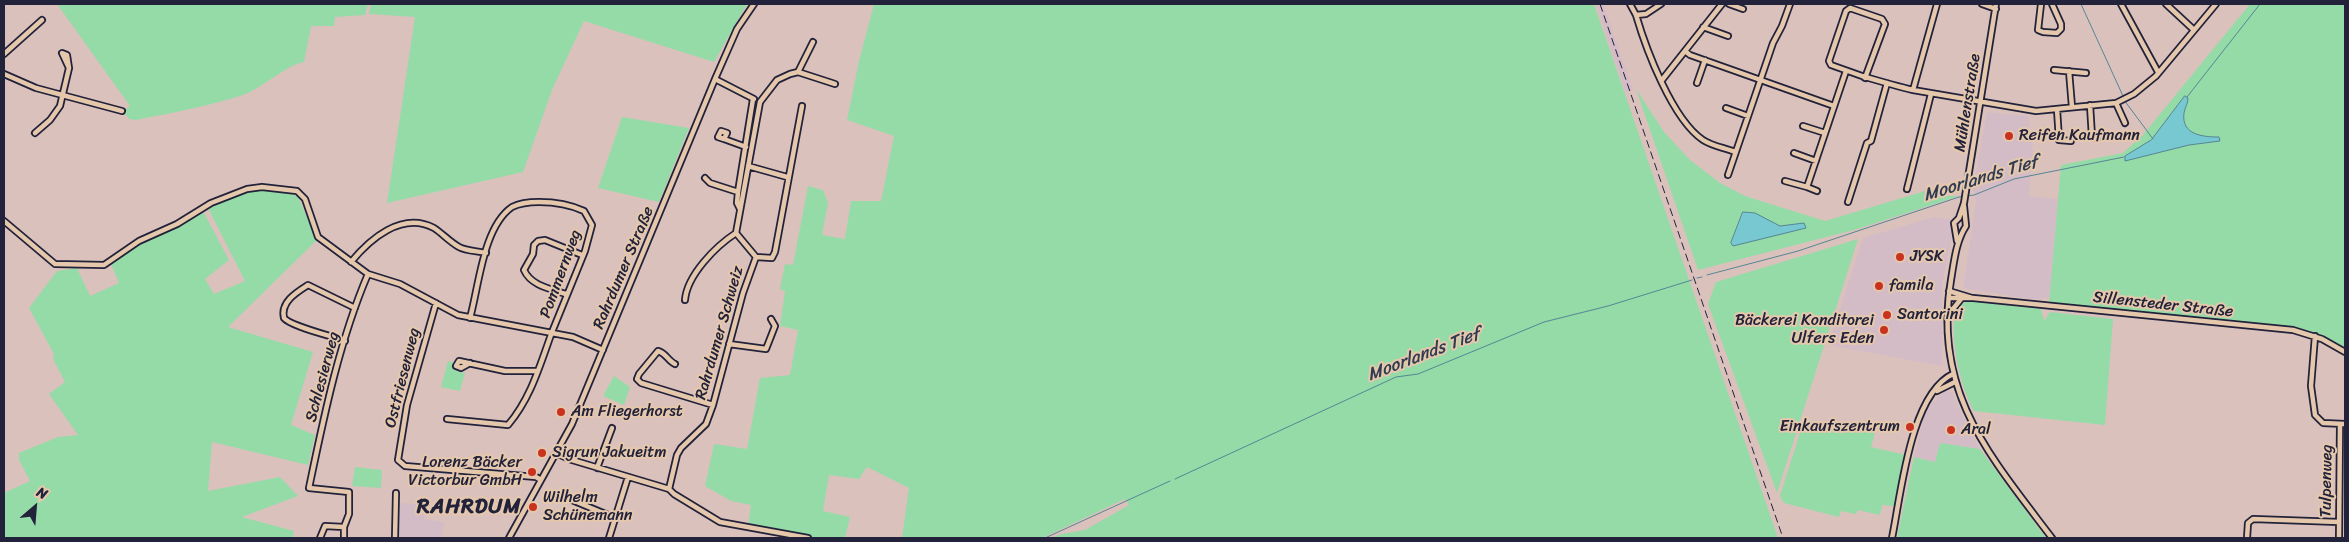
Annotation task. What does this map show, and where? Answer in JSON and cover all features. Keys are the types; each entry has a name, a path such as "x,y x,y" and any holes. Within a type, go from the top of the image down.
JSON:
{"street":[{"name":"Rahrdumer Straße","path":"509,538 572,424 714,79 738,29 754,4"},
{"path":"1630,4 1636,15 1646,51 1677,109 1701,139 1735,152"},
{"path":"1636,15 1646,14 1661,4"},
{"path":"1662,80 1722,4"},
{"path":"1729,4 1743,9"},
{"path":"1728,175 1760,80 1790,4"},
{"path":"1913,90 1937,4"},
{"path":"1982,4 1996,6"},
{"path":"2040,4 2038,30 2057,33 2061,29 2061,24 2052,4"},
{"path":"2121,4 2158,72"},
{"path":"2166,4 2194,30"},
{"path":"1866,78 1884,24 1882,19 1850,8 1846,10 1829,61 1831,65 1866,78 1931,94 2028,111 2121,101 2142,89 2216,4"},
{"name":"Mühlenstraße","path":"1961,219 1996,6"},
{"path":"4,54 42,20"},
{"path":"1703,27 1728,36"},
{"path":"798,72 813,42"},
{"path":"1685,51 1705,60 1834,106"},
{"path":"1697,83 1705,60"},
{"path":"35,134 56,114 69,68"},
{"path":"1807,187 1846,70"},
{"path":"2054,70 2086,72"},
{"path":"685,300 690,284 712,252 736,233 760,102 777,80 798,72 835,84"},
{"path":"2069,72 2072,107"},
{"path":"4,74 36,88 122,111"},
{"path":"714,79 760,102"},
{"path":"1848,202 1867,143 1871,141 1887,84"},
{"path":"1907,189 1931,94"},
{"path":"740,209 737,203 738,192 753,99"},
{"path":"2121,101 2125,123"},
{"path":"2090,105 2092,137 2097,138"},
{"path":"756,257 772,258 775,252 787,177 802,106"},
{"path":"1726,108 1748,116"},
{"path":"2057,109 2059,140 2071,141"},
{"path":"1803,126 1825,134"},
{"path":"724,139 746,147"},
{"path":"1794,153 1816,161"},
{"path":"748,166 787,177"},
{"path":"705,178 710,183 738,192"},
{"path":"1785,181 1817,191"},
{"path":"4,221 55,264 104,265 139,241 178,224 211,203 247,189 281,188 301,194 320,239 368,274 400,284 458,315 573,337 603,350"},
{"name":"Pommernweg","path":"447,419 508,425 522,408 582,256 592,225 588,216 579,209 551,202 528,202 513,207 491,234 470,318"},
{"path":"1958,244 1954,223 1961,219 1966,226 1962,231 1958,244 1948,315 1955,382 1966,412 1983,444 2052,538"},
{"path":"351,262 365,245 377,236 391,228 409,223 420,223 433,228 460,248 486,253"},
{"path":"1956,230 1962,231"},
{"name":"Rahrdumer Schweiz","path":"669,489 677,455 681,448 706,424 714,405 743,293 756,257 736,233"},
{"path":"566,294 535,283 527,276 524,270 533,254 534,245 538,241 545,240 582,256"},
{"name":"Schlesierweg","path":"344,527 349,514 349,492 309,488 328,397 355,308 368,274"},
{"path":"345,341 314,330 291,325 284,318 284,308 297,292 311,285 355,308"},
{"name":"Sillensteder Straße","path":"1950,291 1973,298"},
{"name":"Sillensteder Straße","path":"1949,298 1973,298 2293,330 2315,336 2345,352"},
{"path":"1948,315 1961,299"},
{"name":"Ostfriesenweg","path":"436,303 407,405 398,460 405,466 536,477 541,480"},
{"path":"729,344 766,349 775,326 771,319"},
{"name":"Tulpenweg","path":"2315,336 2311,386 2315,415 2323,423 2343,424 2339,538"},
{"path":"675,364 670,362 663,352 658,351 637,379 641,383 714,405"},
{"path":"470,363 505,370 537,371"},
{"path":"1892,538 1915,428 1920,413 1945,378 1953,374"},
{"path":"1930,397 1947,384 1955,382"},
{"path":"596,468 612,428"},
{"path":"556,453 596,468 669,489 720,522 808,538"},
{"path":"609,538 628,477"},
{"path":"395,538 396,492"},
{"path":"572,500 615,518"},
{"path":"2246,538 2248,523 2253,519 2339,522"},
{"path":"320,538 325,526 344,527 344,538"}],"shaded area":[{"path":"1596,4 1603,4 1633,90 1625,92"},
{"path":"1987,112 2028,116 2033,151 2029,196 2058,199 2050,297 2035,300 1963,288 1976,201 1973,189"},
{"path":"1934,217 1950,219 1949,227 1952,235 1942,286 1942,366 1828,345 1863,238"},
{"path":"1945,391 1952,393 1980,449 1940,443 1935,462 1914,457 1924,415 1930,405"},
{"path":"400,503 424,505 424,519 445,522 441,538 397,538"}],"green space":[{"path":"57,4 368,4 365,15 335,17 334,26 311,26 304,62 290,67 250,92 203,106 136,120 129,119 123,111 130,106"},
{"path":"371,4 747,4 714,62 584,21 552,90 523,172 387,203 415,17 369,14"},
{"path":"874,4 1594,4 1778,538 1051,538 1061,534 1085,530 1129,505 1125,499 1042,538 902,538 909,488 867,467 859,479 829,475 823,511 850,517 845,538 817,538 748,526 751,505 731,501 705,486 714,444 747,449 760,378 790,375 798,330 780,326 785,291 780,289 785,264 793,265 808,186 823,190 828,203 822,235 845,239 851,201 881,201 894,136 847,120 859,61"},
{"path":"2250,4 2345,4 2345,348 2328,339 2293,329 2049,304 2061,165 2123,153 2142,136"},
{"path":"1636,89 1664,132 1690,160 1720,183 1745,196 1825,221 1942,186 1946,196 1959,196 1854,230 1698,270"},
{"path":"622,117 689,128 659,202 598,188"},
{"path":"266,190 291,193 298,197 317,240 228,327 313,352 291,425 315,435 308,465 212,442 208,491 280,477 298,496 242,517 294,531 293,538 4,538 4,493 30,481 19,460 19,453 58,437 78,435 49,394 65,382 53,359 54,354 29,308 57,271 77,268 90,296 119,283 111,264 134,248 203,211 229,260 205,279 214,294 245,281 208,208 248,191"},
{"path":"1858,239 1777,493 1708,304 1716,282"},
{"path":"1966,301 2041,309 2044,321 2050,312 2113,319 2105,425 1974,411 1964,389 1957,362 1954,336 1955,311"},
{"path":"448,361 455,363 456,371 465,373 460,391 441,387"},
{"path":"614,376 630,387 624,405 603,396"},
{"path":"1804,420 1875,433 1871,447 1906,455 1895,506 1882,505 1880,515 1858,510 1856,514 1841,511 1839,517 1784,503 1780,496"},
{"path":"1940,443 1980,449 2046,538 1897,538 1914,457 1935,462"},
{"path":"355,467 382,470 381,488 352,486"}],"water":[{"path":"2185,96 2188,98 2184,113 2186,126 2194,133 2200,135 2219,137 2220,141 2189,145 2125,161 2125,156 2151,140"},
{"path":"1743,212 1755,213 1780,226 1804,223 1806,228 1733,246 1731,243"}],"waterway":[{"path":"2081,4 2123,96"},
{"name":"Moorlands Tief","path":"2187,97 2260,4"},
{"path":"2124,100 2153,139"},
{"name":"Moorlands Tief","path":"1707,275 1798,251 1959,197 1974,195 2014,179 2124,157"},
{"name":"Moorlands Tief","path":"1697,278 1702,277"},
{"name":"Moorlands Tief","path":"1175,479 1396,377 1418,374 1544,322 1608,306 1692,280"},
{"name":"Moorlands Tief","path":"1045,538 1170,481"}],"railway":[{"path":"1600,4 1783,538"}],"place":[{"name":"Reifen Kaufmann","path":"2009,136"},
{"name":"JYSK","path":"1900,257"},
{"name":"famila","path":"1879,286"},
{"name":"Santorini","path":"1887,315"},
{"name":"Bäckerei Konditorei Ulfers Eden","path":"1884,330"},
{"name":"Am Fliegerhorst","path":"561,412"},
{"name":"Einkaufszentrum","path":"1910,427"},
{"name":"Aral","path":"1951,430"},
{"name":"Sigrun Jakueitm","path":"542,453"},
{"name":"Lorenz Bäcker Victorbur GmbH","path":"532,472"},
{"name":"Wilhelm Schünemann","path":"533,507"}],"district":[{"name":"RAHRDUM","path":"469,508"}]}
